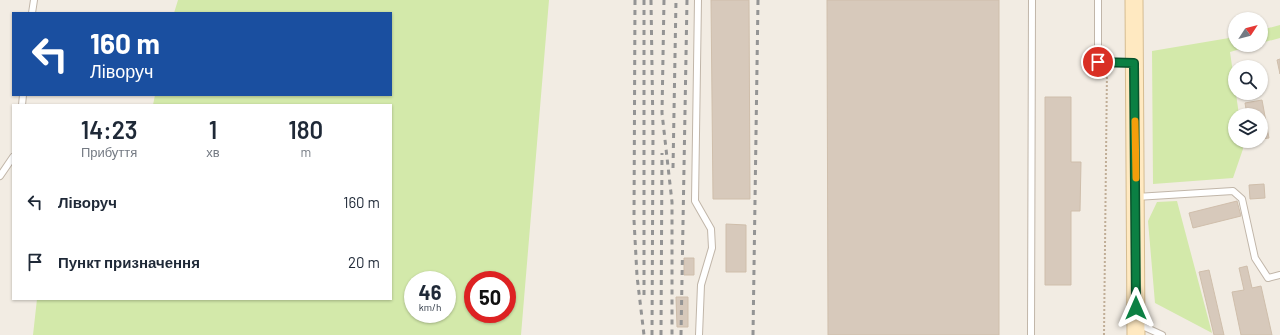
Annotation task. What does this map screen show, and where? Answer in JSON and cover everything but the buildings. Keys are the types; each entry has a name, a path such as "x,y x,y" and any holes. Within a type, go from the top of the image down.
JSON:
{"main road":[{"path":"1134,0 1136,330"}],"lane":[{"path":"32,12 34,0"},
{"path":"698,0 695,201 711,229 712,248 701,285 699,335"},
{"path":"1031,335 1032,0"},
{"path":"1098,0 1098,62 1134,63"},
{"path":"0,176 12,158"},
{"path":"1136,197 1233,191 1242,199 1255,258 1268,278 1280,275"},
{"path":"1136,330 1162,335"}],"path":[{"path":"1104,335 1107,62"}],"green space":[{"path":"178,0 549,0 521,335 33,335 37,300 392,300 392,104 153,104 155,96 392,96 392,12 174,12"},
{"path":"1280,25 1280,38 1268,41 1268,28"},
{"path":"1228,38 1228,52 1230,52 1231,60 1228,60 1228,100 1237,100 1238,108 1228,108 1228,148 1243,149 1233,178 1153,184 1152,51"},
{"path":"1177,201 1212,333 1155,303 1148,221 1157,202"}],"railway":[{"path":"635,0 634,220 637,276 644,335"},
{"path":"644,0 644,296"},
{"path":"651,0 653,133 652,335"},
{"path":"664,0 662,113 672,202 672,335"},
{"path":"673,168 676,0"},
{"path":"681,335 687,0"},
{"path":"753,335 758,0"},
{"path":"661,335 662,153"}],"slow traffic":[{"path":"1135,121 1136,178"}],"route":[{"path":"1098,62 1134,63 1136,308"}]}
